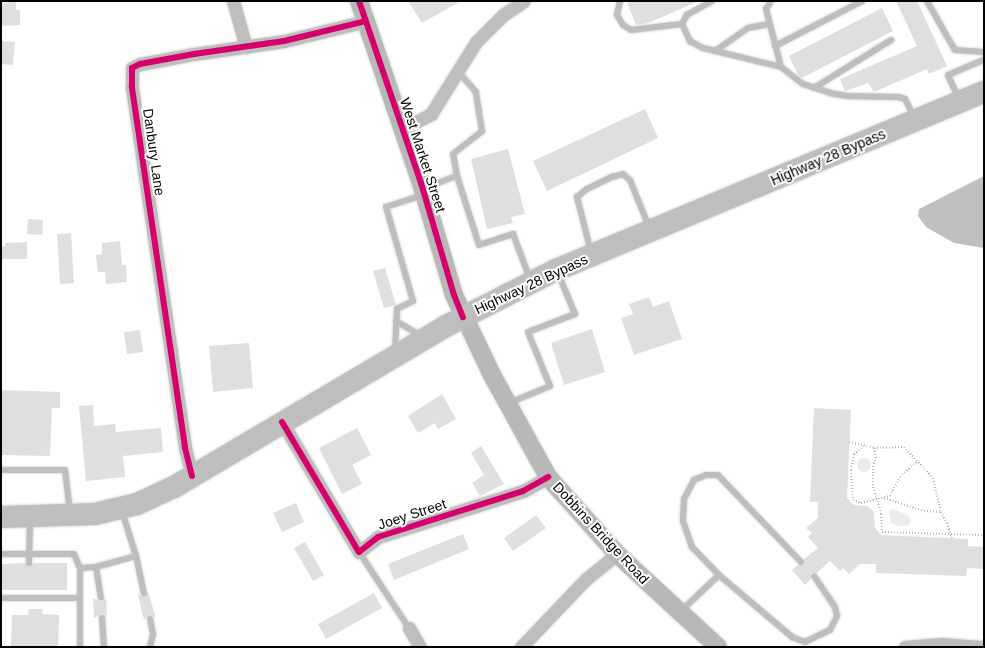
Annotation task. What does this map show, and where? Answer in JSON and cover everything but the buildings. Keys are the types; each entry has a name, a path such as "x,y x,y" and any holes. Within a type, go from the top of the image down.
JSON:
{"highway":[{"name":"Highway 28 Bypass","path":"1,516 70,516 122,509 160,494 425,338 556,270 984,92"}],"main road":[{"name":"West Market Street","path":"359,1 423,192 454,295 463,317"},
{"name":"Dobbins Bridge Road","path":"463,317 548,477 617,554 679,613 718,647"}],"street":[{"path":"233,1 246,47"},
{"path":"402,129 431,114 476,42 502,15 524,1"},
{"name":"Danbury Lane","path":"192,476 185,447 135,109 132,68 140,64 284,41 366,20"},
{"path":"282,422 359,552"},
{"name":"Joey Street","path":"359,552 378,537 523,491 548,477"},
{"path":"521,647 586,579 617,554"},
{"path":"409,628 420,647"},
{"path":"905,647 941,644 981,647"}],"lane":[{"path":"620,1 617,15 623,25 631,30 682,24"},
{"path":"712,1 686,15 682,24 690,41 715,51 781,67 803,84 814,88 847,96 898,96 906,99 915,120"},
{"path":"771,1 766,9 768,24 781,67"},
{"path":"775,46 862,1"},
{"path":"926,1 955,50 984,52"},
{"path":"715,51 748,28 768,24"},
{"path":"814,88 891,40"},
{"path":"960,102 948,75 984,60"},
{"path":"458,71 476,92 482,131 453,154 457,176 479,245 513,234 531,283"},
{"path":"592,255 577,197 588,189 612,177 623,174 630,180 651,231"},
{"path":"395,356 397,309 413,301 386,207 457,176"},
{"path":"508,404 550,386 528,332 575,314 556,270"},
{"path":"396,321 425,338"},
{"path":"1,470 65,470 70,516"},
{"path":"801,562 718,475 706,475 694,480 684,499 683,521 692,547 719,575 792,636 805,642 830,630 837,616 835,607 814,576"},
{"path":"122,509 136,556 144,593"},
{"path":"29,563 30,517"},
{"path":"359,552 409,628"},
{"path":"1,554 74,554 80,568 80,647"},
{"path":"80,568 96,567 136,556"},
{"path":"96,567 101,598"},
{"path":"679,613 719,575"},
{"path":"29,590 29,598"},
{"path":"1,598 80,598"},
{"path":"102,618 104,647"},
{"path":"150,619 153,634 150,647"}],"path":[{"path":"850,442 874,448 904,447 933,478 941,512 952,537"},
{"path":"864,446 854,454 851,470 853,500 861,503 890,496 900,477 918,461"},
{"path":"874,448 876,458 872,466 873,487 877,500 882,532 919,532 952,537 984,535"},
{"path":"884,498 924,511 941,512"}],"shaded area":[{"path":"984,176 984,248 954,243 926,227 918,216 919,209"},
{"path":"861,458 867,458 871,462 871,468 867,472 861,472 857,468 857,462"},
{"path":"894,509 907,515 911,520 909,525 899,526 891,523 889,511"}],"cycle path":[{"path":"359,1 421,183 454,295 463,317"},
{"path":"192,476 185,447 132,86 132,68 140,64 194,54 284,41 366,21"},
{"path":"282,422 359,552 378,537 523,491 548,477"}]}
